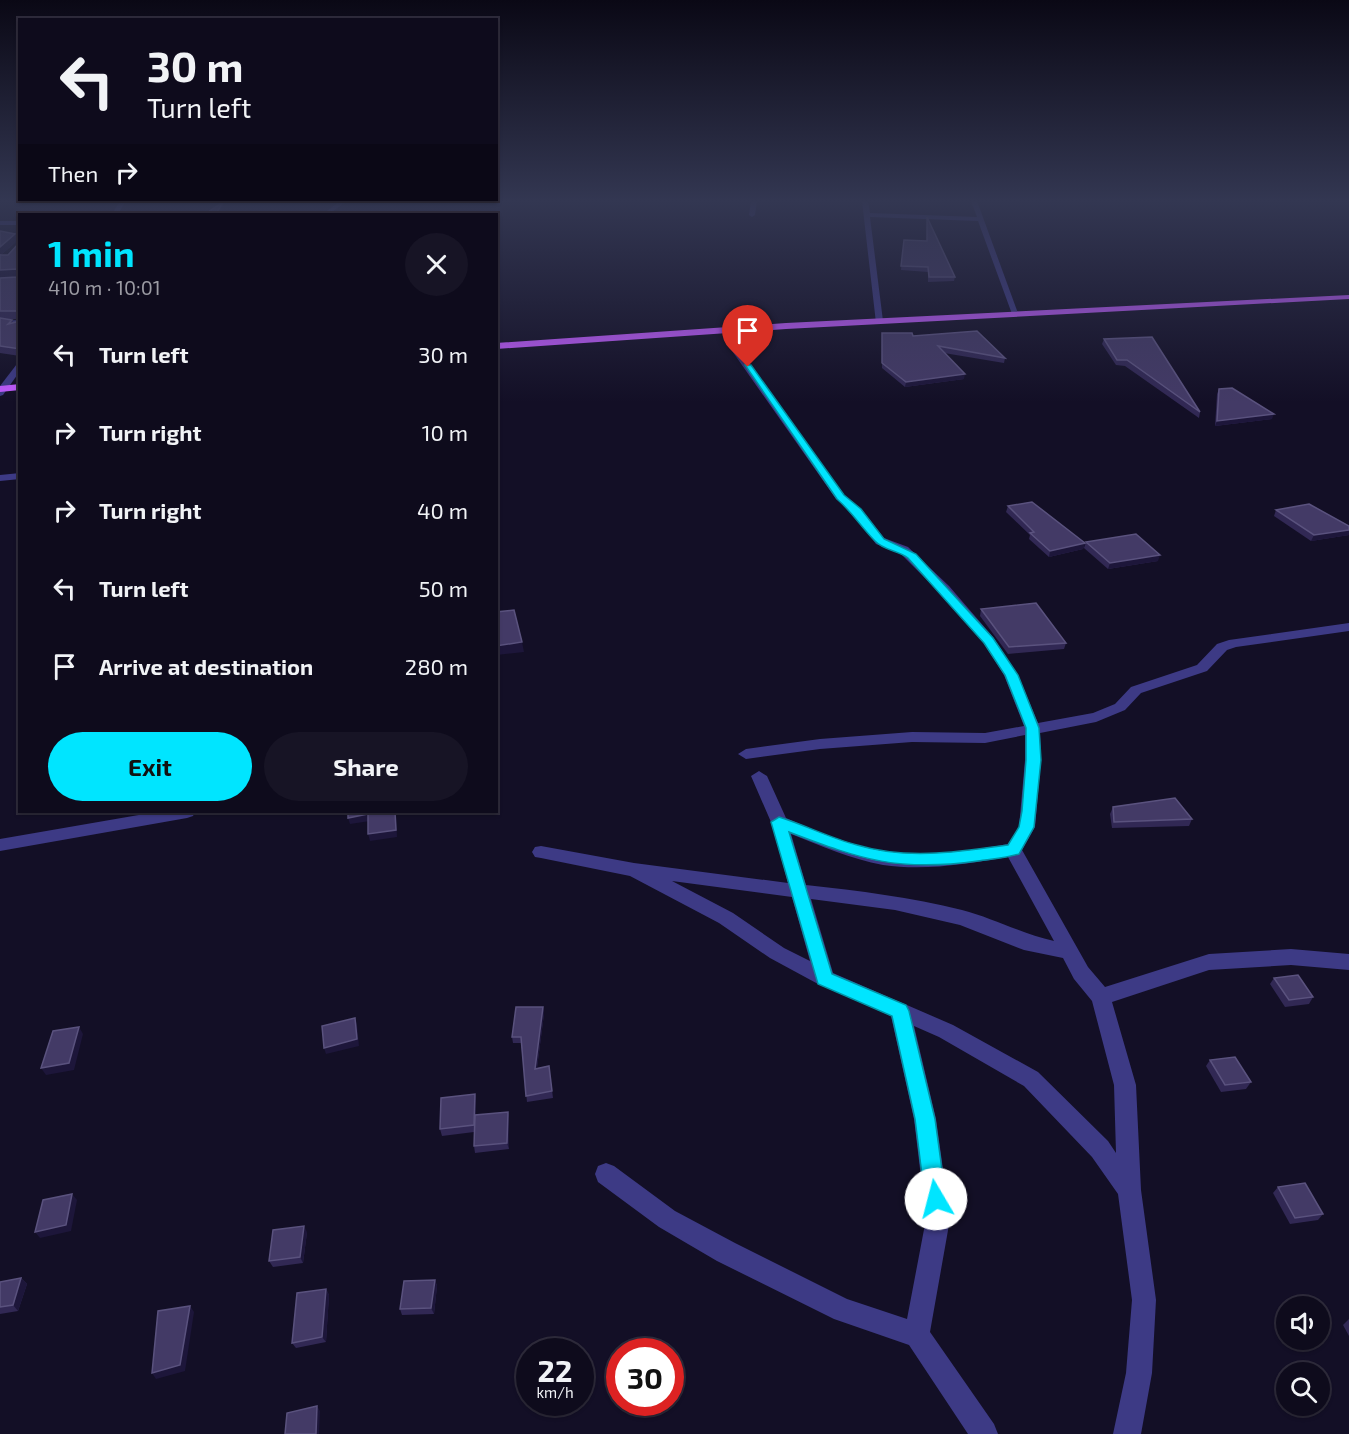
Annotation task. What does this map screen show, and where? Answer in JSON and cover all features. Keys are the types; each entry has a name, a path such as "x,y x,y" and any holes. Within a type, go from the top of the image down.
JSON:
{"main road":[{"path":"498,346 764,327 1349,297"},
{"path":"1,390 18,387"}],"street":[{"path":"873,268 879,321"},
{"path":"999,268 1016,314"},
{"path":"0,323 18,322"},
{"path":"764,327 769,336 733,342 734,348 840,497 858,512 880,541 904,550 912,556 988,640 1011,675 1032,728 1030,805 1027,827 1013,850"},
{"path":"1,390 18,366"},
{"path":"0,478 18,476"},
{"path":"746,754 820,744 912,736 985,738 1096,717 1120,707 1136,690 1202,668 1222,647 1234,643 1349,627"},
{"path":"759,776 779,822 825,978"},
{"path":"0,845 181,813"},
{"path":"779,822 855,851 897,860 955,858 1013,850"},
{"path":"1013,850 1069,952 1101,997 1125,1085 1129,1190 1144,1300 1138,1373 1126,1434"},
{"path":"541,852 634,870 875,900 952,915 1024,942 1069,952"},
{"path":"634,870 726,918 777,953 825,978 956,1036 1031,1079 1100,1149 1129,1190"},
{"path":"1101,997 1209,962 1291,957 1349,962"},
{"path":"900,1011 925,1119 938,1219 917,1335"},
{"path":"606,1174 667,1219 726,1252 843,1310 917,1335 984,1434"}],"building":[{"path":"0,268 18,268 18,270 0,270"},
{"path":"928,268 951,268 955,277 929,277"},
{"path":"18,275 18,311 0,311 0,278 17,277"},
{"path":"0,318 12,320 8,324 18,322 18,349 0,346"},
{"path":"977,331 1005,358 938,346 965,374 906,382 882,363 882,333 912,333 913,336"},
{"path":"1152,337 1200,412 1127,360 1117,360 1104,339"},
{"path":"1232,388 1274,414 1217,421 1219,389"},
{"path":"1032,502 1085,543 1050,551 1030,533 1034,532 1008,506"},
{"path":"1309,504 1349,526 1349,530 1314,535 1276,510"},
{"path":"1136,534 1160,555 1110,563 1086,542"},
{"path":"1036,603 1066,643 1009,647 981,609"},
{"path":"514,610 522,642 498,646 498,612"},
{"path":"1175,798 1192,819 1114,822 1113,807"},
{"path":"348,813 395,813 396,830 368,834 368,814 348,818"},
{"path":"1298,975 1313,997 1289,1000 1274,978"},
{"path":"516,1007 543,1007 535,1069 549,1066 552,1091 526,1096 521,1037 512,1037"},
{"path":"355,1018 357,1039 324,1048 322,1026"},
{"path":"79,1027 69,1063 41,1068 53,1031"},
{"path":"1235,1057 1251,1082 1225,1085 1210,1060"},
{"path":"475,1094 474,1125 440,1129 441,1098"},
{"path":"508,1112 507,1143 474,1146 475,1115"},
{"path":"1305,1183 1323,1214 1295,1218 1278,1187"},
{"path":"72,1194 66,1225 35,1232 43,1200"},
{"path":"304,1226 300,1257 269,1261 273,1230"},
{"path":"21,1278 13,1305 0,1307 0,1282"},
{"path":"435,1280 431,1308 400,1309 404,1281"},
{"path":"326,1289 322,1337 292,1343 297,1293"},
{"path":"190,1306 180,1365 152,1373 158,1311"},
{"path":"317,1406 316,1434 285,1434 287,1413"}],"route":[{"path":"748,367 840,497 858,512 880,541 904,550 912,556 944,588 988,640 1011,675 1032,728 1032,794 1027,827 1013,850 955,858 897,860 855,851 779,822 825,978 900,1011 925,1119 936,1199"}]}
